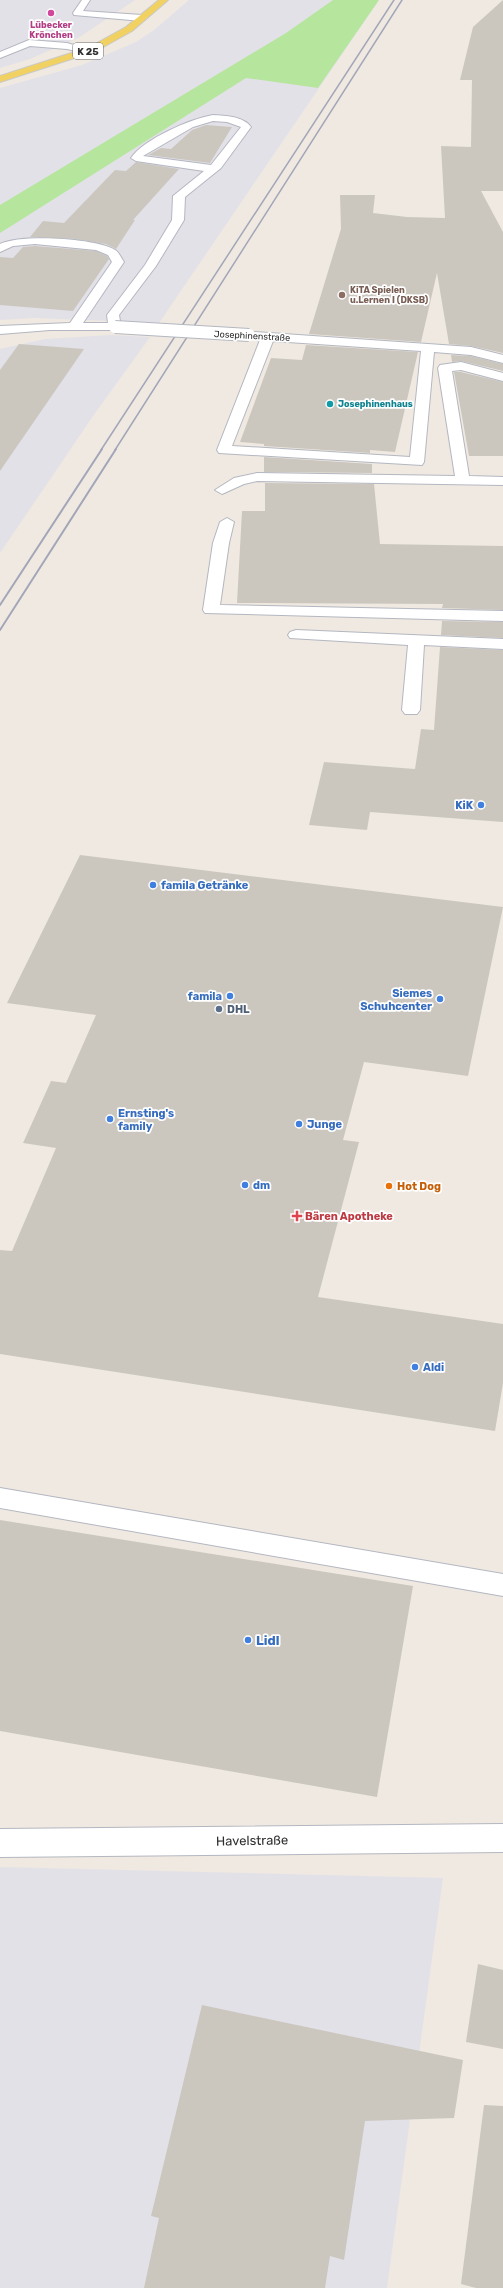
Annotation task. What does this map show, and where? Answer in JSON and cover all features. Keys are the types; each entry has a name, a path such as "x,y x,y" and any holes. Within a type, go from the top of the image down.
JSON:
{"main road":[{"name":"K 25","path":"0,79 88,51 129,30 164,0"}],"street":[{"path":"86,0 77,13 142,18"},
{"path":"0,55 29,43 66,46 88,51"},
{"path":"115,327 113,315 150,266 178,220 179,196 214,169 246,127 243,123 222,118 194,120 141,152 136,158 214,169"},
{"path":"0,248 11,243 35,241 98,247 112,253 118,262 74,326"},
{"path":"0,337 50,326"},
{"name":"Josephinenstraße","path":"0,330 50,326 115,327 268,336 471,351 503,359"},
{"path":"268,336 224,450 417,462 428,348"},
{"path":"463,481 445,368 461,366 503,377"},
{"path":"222,490 239,481 257,477 503,481"},
{"path":"227,522 221,543 211,610 503,616"},
{"path":"296,635 503,644"},
{"path":"410,710 416,640"},
{"path":"0,1498 503,1585"},
{"name":"Havelstraße","path":"0,1842 503,1838"}],"shaded area":[{"path":"0,0 135,0 78,38 30,59 0,68"},
{"path":"189,0 379,0 159,323 34,318 0,320 0,88 82,65 136,42 154,30"},
{"path":"110,335 150,337 93,416 0,553 0,349 45,339"},
{"path":"0,1867 443,1878 387,2288 0,2288"}],"green space":[{"path":"333,0 379,0 318,88 246,78 0,233 0,205 286,33"}],"building":[{"path":"503,0 503,191 481,191 503,232 503,353 471,346 449,344 437,273 421,342 309,334 341,229 340,195 375,195 373,213 407,217 445,218 441,146 471,147 472,80 460,80 473,27"},
{"path":"206,125 232,127 210,163 148,155 161,148 171,149 192,130"},
{"path":"136,162 179,169 133,220 135,220 116,249 106,244 76,239 30,237 43,221 64,223 115,170 126,171"},
{"path":"35,246 96,251 107,256 109,259 73,311 0,305 0,257 13,258 23,247"},
{"path":"19,344 84,349 0,471 0,370"},
{"name":"Josephinenhaus","path":"306,345 418,352 395,452 370,450 370,453 264,446 264,444 240,442 271,358 302,360"},
{"path":"451,355 471,356 503,364 503,371 461,361 452,362"},
{"path":"454,372 461,372 503,382 503,456 469,456"},
{"path":"264,457 372,464 372,473 264,472"},
{"path":"265,483 374,484 380,544 503,546 503,610 442,608 443,604 237,603 242,511 265,511"},
{"path":"442,621 503,622 503,638 441,635"},
{"path":"440,647 503,650 503,822 370,812 367,830 309,825 324,762 415,769 421,729 434,730"},
{"path":"80,855 503,907 468,1076 364,1062 343,1140 359,1142 318,1297 503,1324 503,1383 495,1431 0,1354 0,1250 12,1251 56,1148 23,1143 51,1081 66,1083 96,1015 7,1003"},
{"path":"0,1520 413,1586 377,1797 0,1731"},
{"path":"478,1964 503,1970 503,2049 466,2042"},
{"path":"202,2005 463,2060 454,2118 365,2121 344,2260 330,2256 325,2288 144,2288 159,2218 151,2216"},
{"path":"484,2105 503,2106 503,2288 476,2288 461,2284"}],"railway":[{"path":"101,450 394,0"},
{"path":"115,450 402,0"},
{"path":"0,605 102,449"},
{"path":"0,630 116,449"}],"place":[{"name":"Lübecker Krönchen","path":"51,13"},
{"name":"KiTA Spielen u.Lernen I (DKSB)","path":"342,295"},
{"name":"Josephinenhaus","path":"330,404"},
{"name":"KiK","path":"481,805"},
{"name":"famila Getränke","path":"153,885"},
{"name":"famila","path":"230,996"},
{"name":"Siemes Schuhcenter","path":"440,999"},
{"name":"DHL","path":"219,1009"},
{"name":"Ernsting's family","path":"110,1119"},
{"name":"Junge","path":"299,1124"},
{"name":"dm","path":"245,1185"},
{"name":"Hot Dog","path":"389,1186"},
{"name":"Bären Apotheke","path":"297,1216"},
{"name":"Aldi","path":"415,1367"},
{"name":"Lidl","path":"248,1640"}]}
